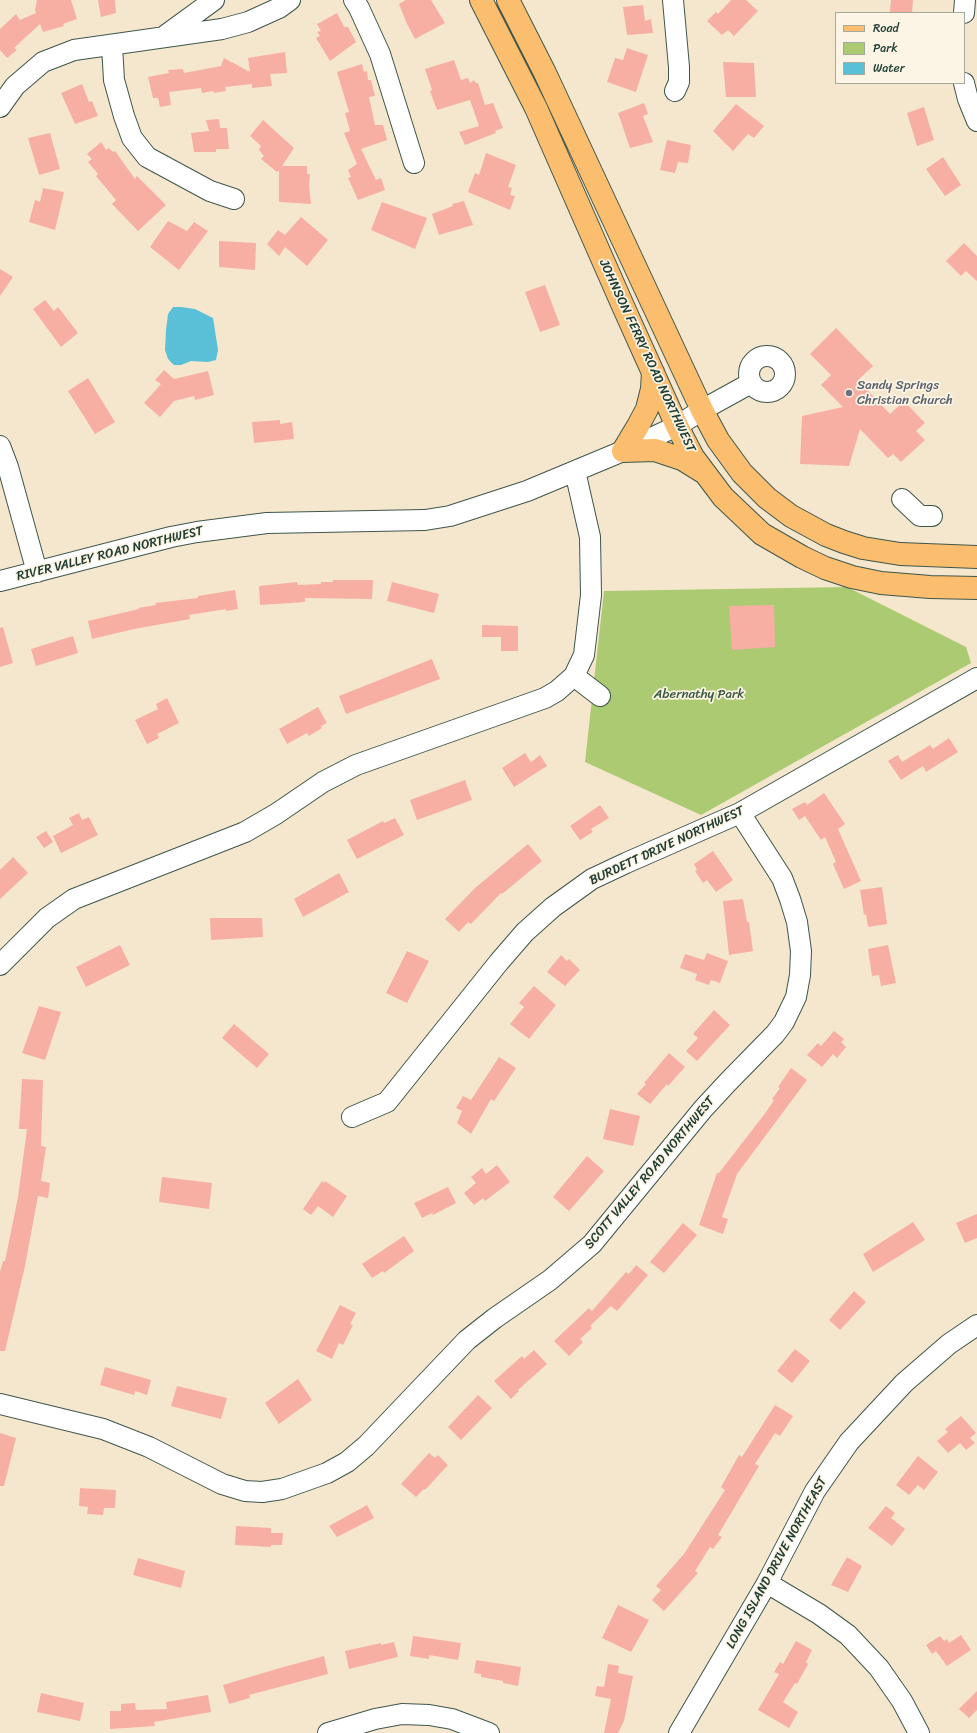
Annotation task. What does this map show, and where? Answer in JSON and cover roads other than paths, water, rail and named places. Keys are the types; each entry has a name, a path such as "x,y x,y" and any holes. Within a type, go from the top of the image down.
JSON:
{"main road":[{"name":"JOHNSON FERRY ROAD NORTHWEST","path":"481,0 536,108 677,426 693,457 723,497 762,534 802,557 825,568 852,577 880,582 930,587 977,588"},
{"name":"JOHNSON FERRY ROAD NORTHWEST","path":"508,0 545,73 702,410 718,440 742,473 772,502 806,525 844,542 876,551 917,556 970,556"},
{"path":"623,451 647,409 652,389 653,372"},
{"path":"677,426 692,435 698,441 721,474 746,502 784,532 810,547 867,567 894,570 924,568 970,556"},
{"path":"623,451 655,450 686,462 704,473"}],"street":[{"path":"163,37 214,0"},
{"path":"0,107 15,86 43,62 74,50 112,46 222,29 248,22 280,8 290,0"},
{"path":"354,0 380,54 414,163"},
{"path":"673,0 679,67 679,82 675,91"},
{"path":"964,12 965,0"},
{"path":"112,46 114,80 124,116 132,138 147,157 210,191 234,199"},
{"path":"964,84 968,99 977,121"},
{"name":"RIVER VALLEY ROAD NORTHWEST","path":"0,581 171,537 197,532 267,523 425,520 444,517 528,491 623,451 677,426 702,410 747,366"},
{"path":"0,446 8,467 37,572"},
{"path":"0,966 47,918 74,899 245,832 276,814 323,782 356,765 545,698 557,691 574,676 584,655 591,595 590,537 575,471"},
{"path":"902,499 920,516 932,516"},
{"path":"574,676 600,696"},
{"name":"BURDETT DRIVE NORTHWEST","path":"352,1117 387,1102 525,932 553,907 592,879 740,813 977,678"},
{"name":"SCOTT VALLEY ROAD NORTHWEST","path":"0,1404 103,1429 149,1447 222,1484 245,1491 262,1492 282,1489 327,1473 347,1462 366,1446 467,1340 495,1318 550,1280 592,1244 703,1109 775,1034 784,1022 796,997 800,975 800,951 796,922 790,899 782,878 740,813"},
{"name":"LONG ISLAND DRIVE NORTHEAST","path":"679,1733 767,1583 815,1490 849,1442 904,1383 949,1344 977,1325"},
{"path":"767,1583 820,1614 848,1635 879,1668 902,1701 918,1733"},
{"path":"328,1733 376,1719 402,1714 429,1715 452,1719 489,1733"}],"water":[{"path":"173,307 195,309 213,318 218,350 216,360 208,362 191,361 181,365 174,365 168,359 165,350 166,330 168,314"}],"place":[{"name":"Sandy Springs Christian Church","path":"849,393"}],"park label":[{"name":"Abernathy Park","path":"699,695"}]}
